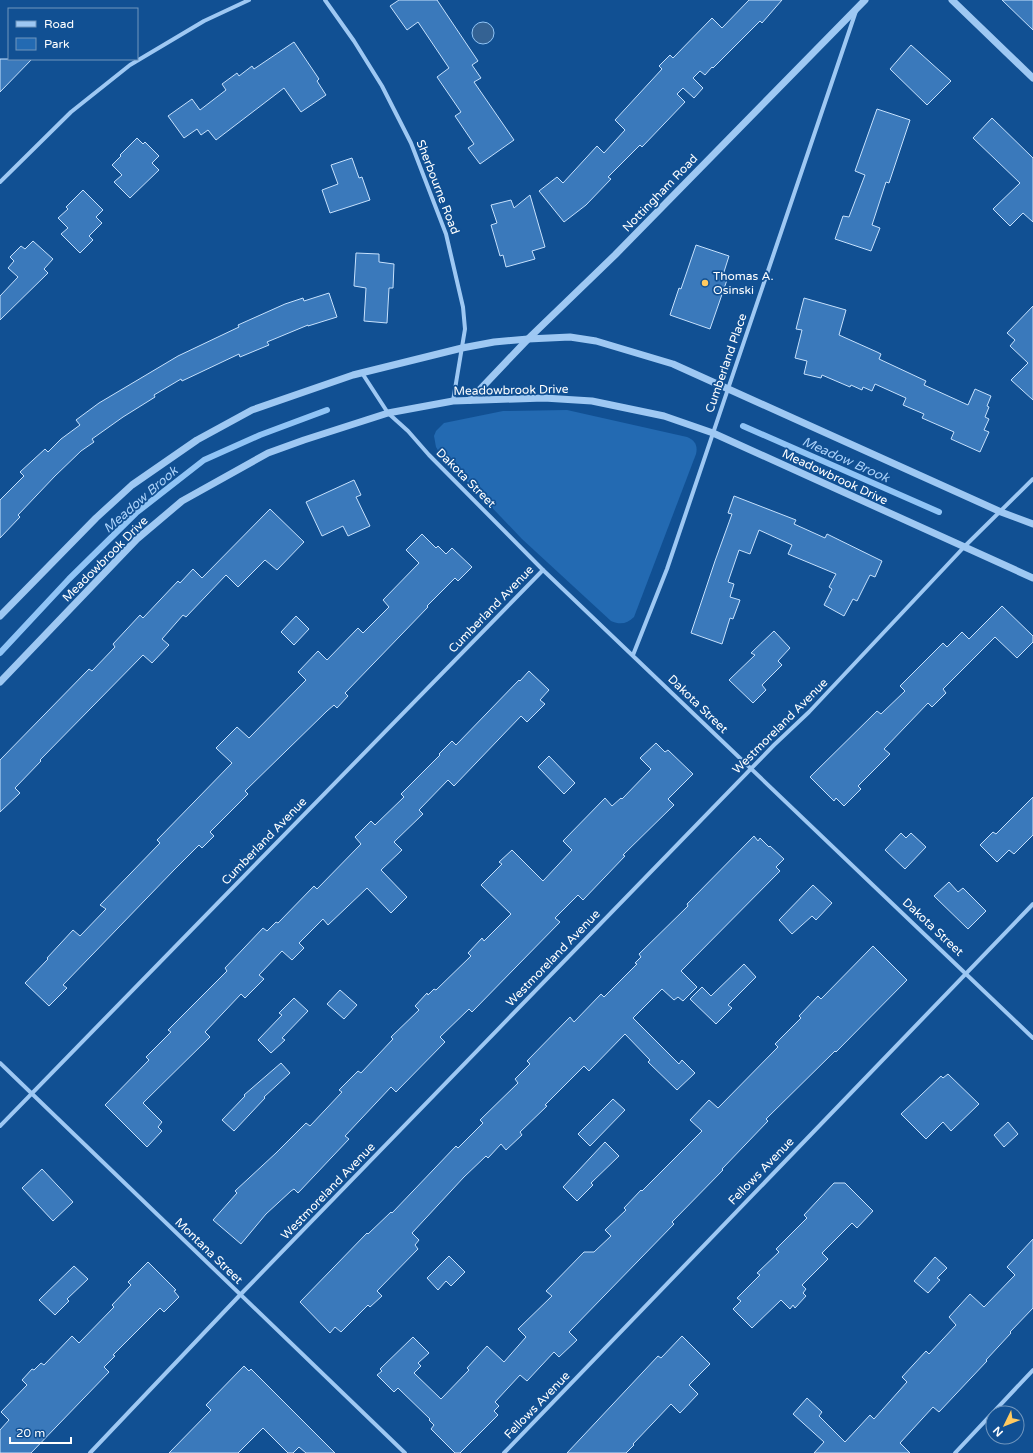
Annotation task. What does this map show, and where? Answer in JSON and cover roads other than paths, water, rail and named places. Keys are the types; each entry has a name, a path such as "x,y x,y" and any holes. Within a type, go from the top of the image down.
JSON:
{"street":[{"path":"0,182 71,112 130,65 204,22 248,0"},
{"name":"Sherbourne Road","path":"325,0 354,41 382,86 411,143 446,234 463,307 465,329 453,401"},
{"name":"Nottingham Road","path":"470,400 528,339 615,255 865,0"},
{"path":"952,0 1033,78"},
{"name":"Cumberland Place","path":"633,655 667,569 857,8"},
{"path":"0,616 96,518 132,485 197,440 252,410 362,373 462,348 494,342 570,337 596,341 673,364 1001,512 1033,524"},
{"name":"Dakota Street","path":"362,373 388,413 408,431 429,455 543,570 967,973 1033,1038"},
{"name":"Meadowbrook Drive","path":"0,682 137,539 182,501 268,453 388,413 453,401 544,398 592,401 664,416 713,433 1033,578"},
{"name":"Westmoreland Avenue","path":"90,1453 240,1295 751,769 809,712 965,546 1033,479"},
{"name":"Cumberland Avenue","path":"0,1126 543,570"},
{"name":"Fellows Avenue","path":"504,1453 1033,904"},
{"name":"Montana Street","path":"0,1063 405,1453"},
{"path":"955,1453 1033,1370"}],"waterway":[{"name":"Meadow Brook","path":"0,653 69,579 136,513 204,460 260,435 327,410"},
{"name":"Meadow Brook","path":"743,426 939,512"}],"place":[{"name":"Thomas A. Osinski","path":"705,283"}]}
